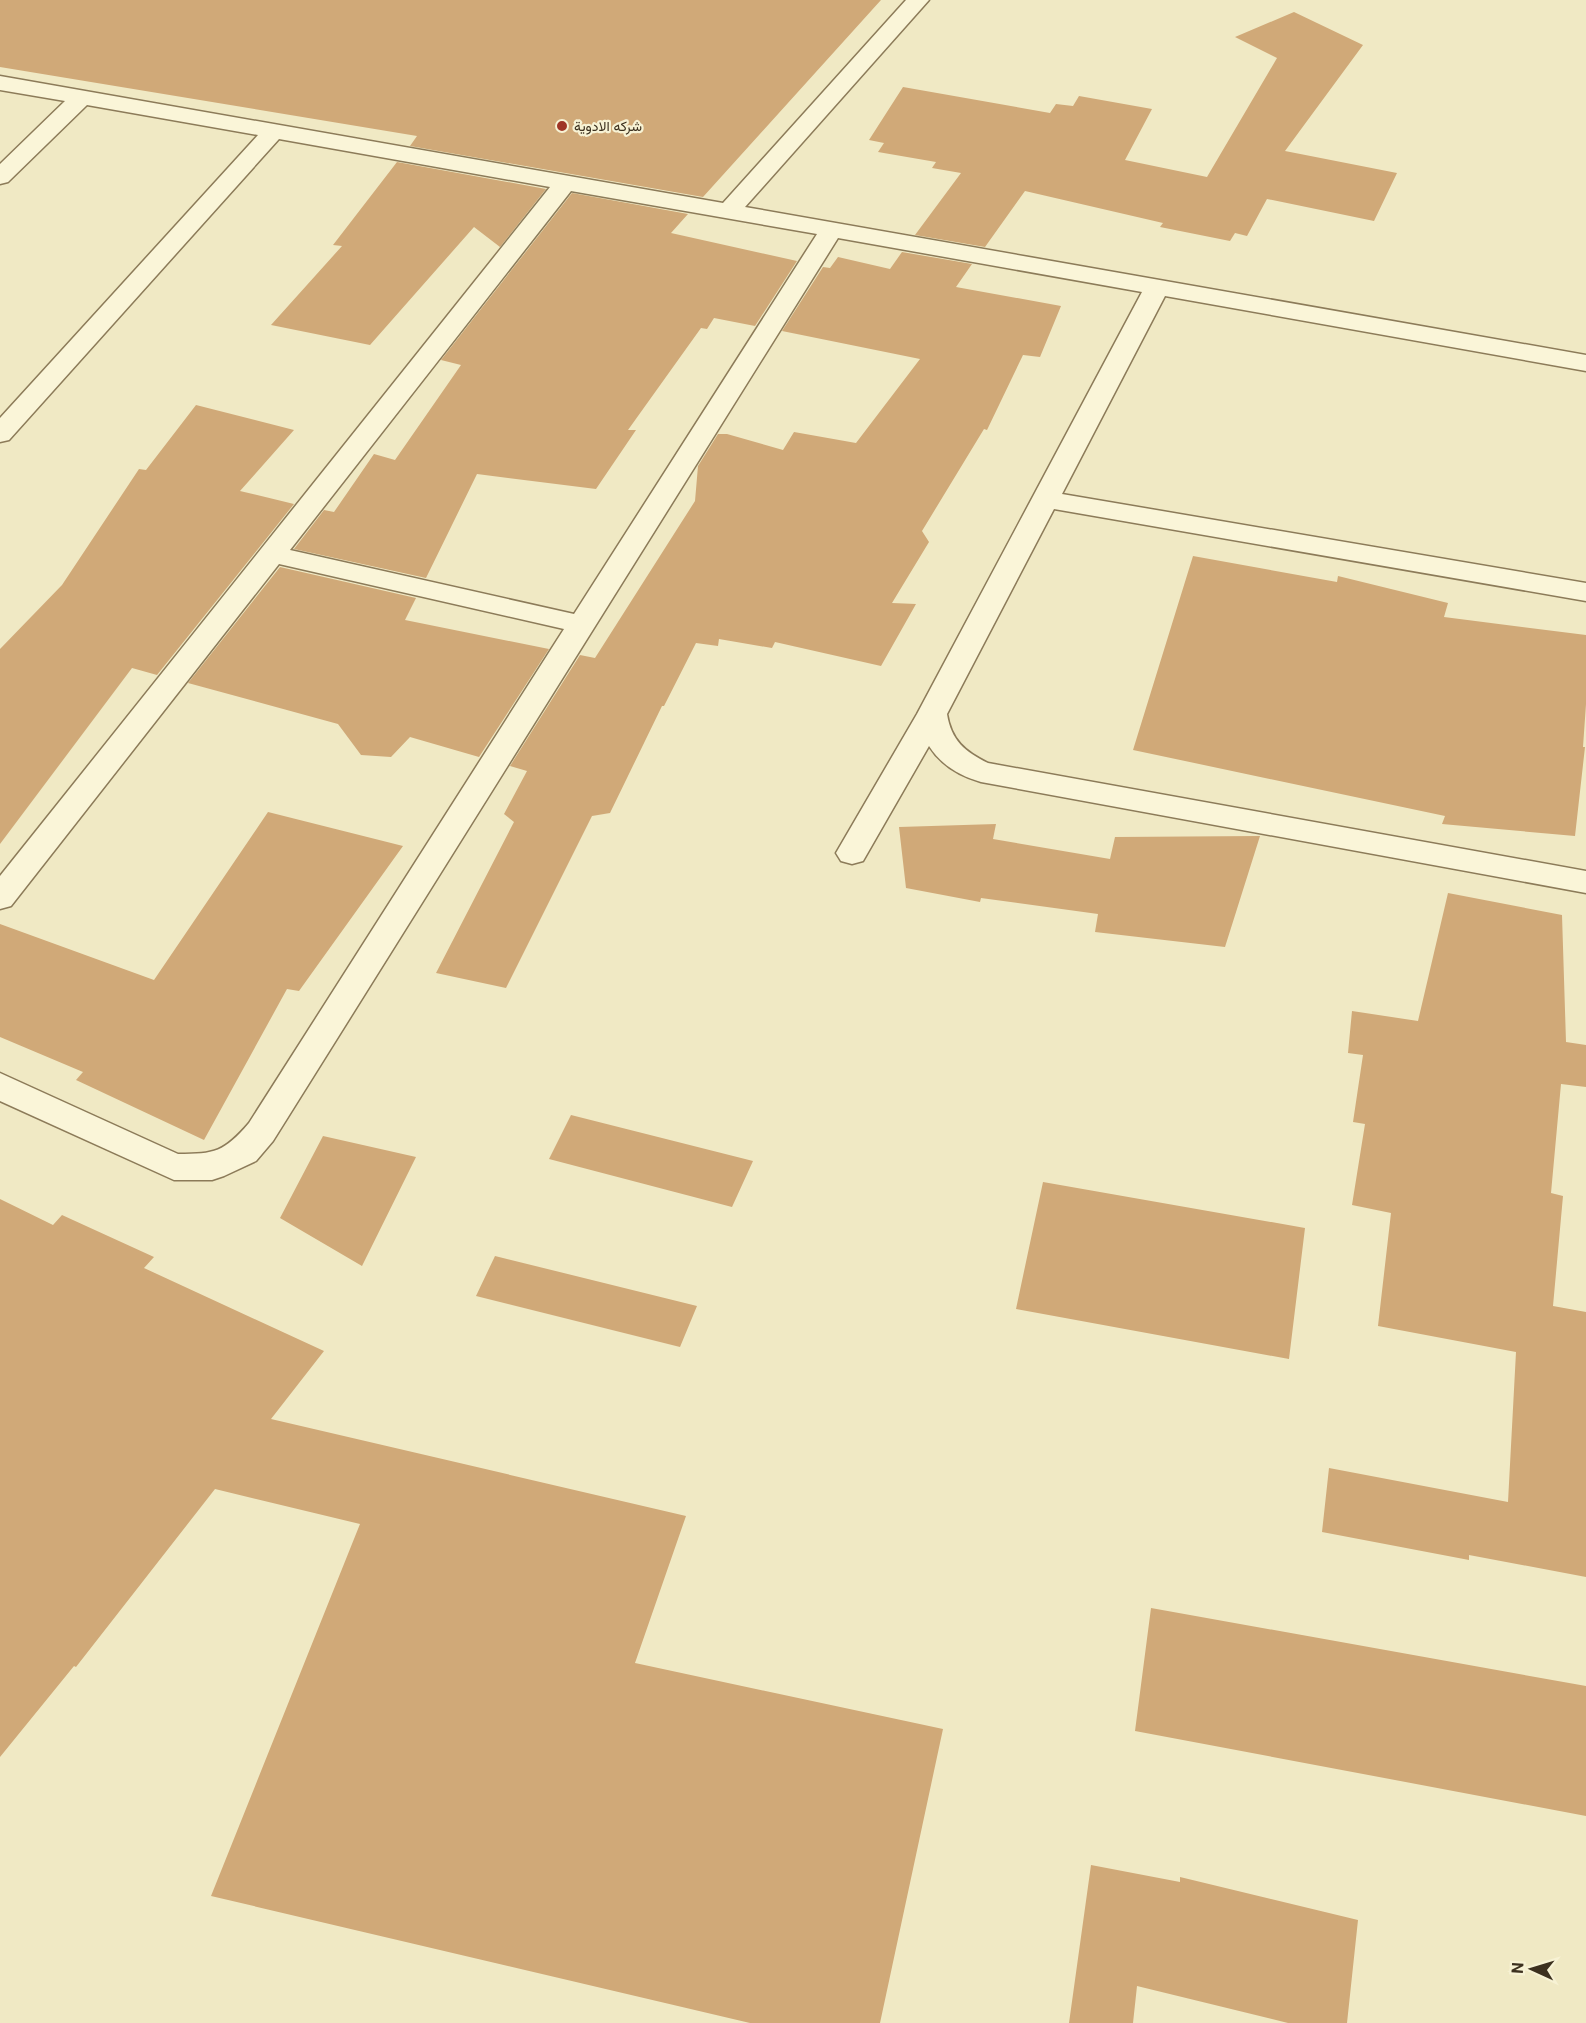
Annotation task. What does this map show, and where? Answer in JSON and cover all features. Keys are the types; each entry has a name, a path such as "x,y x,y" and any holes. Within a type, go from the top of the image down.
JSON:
{"street":[{"path":"728,212 918,0"},
{"path":"0,84 1586,363"},
{"path":"0,177 82,97"},
{"path":"0,434 273,131"},
{"path":"0,898 564,184"},
{"path":"0,1086 174,1167 212,1167 244,1152 261,1132 832,229"},
{"path":"852,853 932,714 1156,287"},
{"path":"1045,499 1586,592"},
{"path":"272,554 581,624"},
{"path":"932,714 933,728 943,747 965,765 981,772 1586,882"}],"building":[{"name":"شركه الادوية","path":"0,0 881,0 703,197 410,146 417,136 0,67"},
{"path":"1294,12 1363,45 1285,151 1397,173 1374,221 1267,199 1247,236 1235,233 1230,241 1160,227 1163,223 1025,191 985,247 915,235 961,173 932,168 936,162 878,152 884,143 869,140 903,87 1050,113 1056,104 1073,106 1079,96 1152,109 1125,160 1207,177 1277,58 1235,37"},
{"path":"397,162 546,189 500,247 474,227 370,345 271,325 342,246 333,245"},
{"path":"572,193 688,214 671,233 797,261 755,326 714,318 707,329 701,328 628,430 636,430 596,489 477,474 426,578 294,549 324,510 334,512 374,454 395,460 461,365 441,360"},
{"path":"902,252 972,264 956,287 1061,306 1040,357 1023,355 987,430 984,429 922,531 929,542 892,603 916,604 881,666 775,642 772,648 719,639 718,646 696,643 662,706 610,813 592,816 506,988 436,973 514,822 504,814 527,771 510,766 580,655 595,658 695,501 698,466 718,434 727,434 783,450 794,432 856,443 920,359 782,331 823,267 830,268 838,257 890,269"},
{"path":"196,405 294,430 240,491 294,504 157,675 132,668 0,844 0,649 62,585 139,469 146,470"},
{"path":"1193,556 1337,582 1338,576 1448,603 1444,617 1586,635 1586,704 1583,747 1585,747 1575,836 1442,824 1445,816 1133,750"},
{"path":"280,567 416,598 405,620 549,649 479,757 410,737 391,757 361,755 338,724 188,683"},
{"path":"268,812 403,846 299,991 287,989 204,1140 76,1080 83,1072 0,1037 0,924 154,980"},
{"path":"996,824 993,839 1110,859 1115,837 1260,836 1225,947 1095,932 1098,914 981,898 980,902 906,888 899,827"},
{"path":"1448,893 1562,915 1566,1042 1586,1045 1586,1087 1561,1084 1551,1193 1563,1196 1553,1306 1586,1312 1586,1577 1469,1555 1469,1560 1322,1532 1329,1468 1508,1502 1516,1352 1378,1326 1391,1213 1352,1205 1365,1124 1353,1122 1363,1055 1348,1053 1352,1011 1418,1021"},
{"path":"571,1115 753,1161 732,1207 549,1159"},
{"path":"323,1136 416,1157 362,1266 280,1218"},
{"path":"1043,1182 1305,1228 1289,1359 1016,1309"},
{"path":"0,1199 53,1225 62,1215 154,1257 144,1268 324,1351 271,1419 686,1516 635,1663 943,1729 880,2023 750,2023 211,1896 360,1524 215,1489 76,1667 74,1666 0,1757"},
{"path":"495,1256 697,1306 680,1347 476,1296"},
{"path":"1151,1608 1586,1686 1586,1816 1135,1731"},
{"path":"1091,1865 1180,1882 1180,1877 1358,1920 1347,2023 1288,2023 1137,1986 1133,2023 1069,2023"}],"place":[{"name":"شركه الادوية","path":"562,126"}]}
